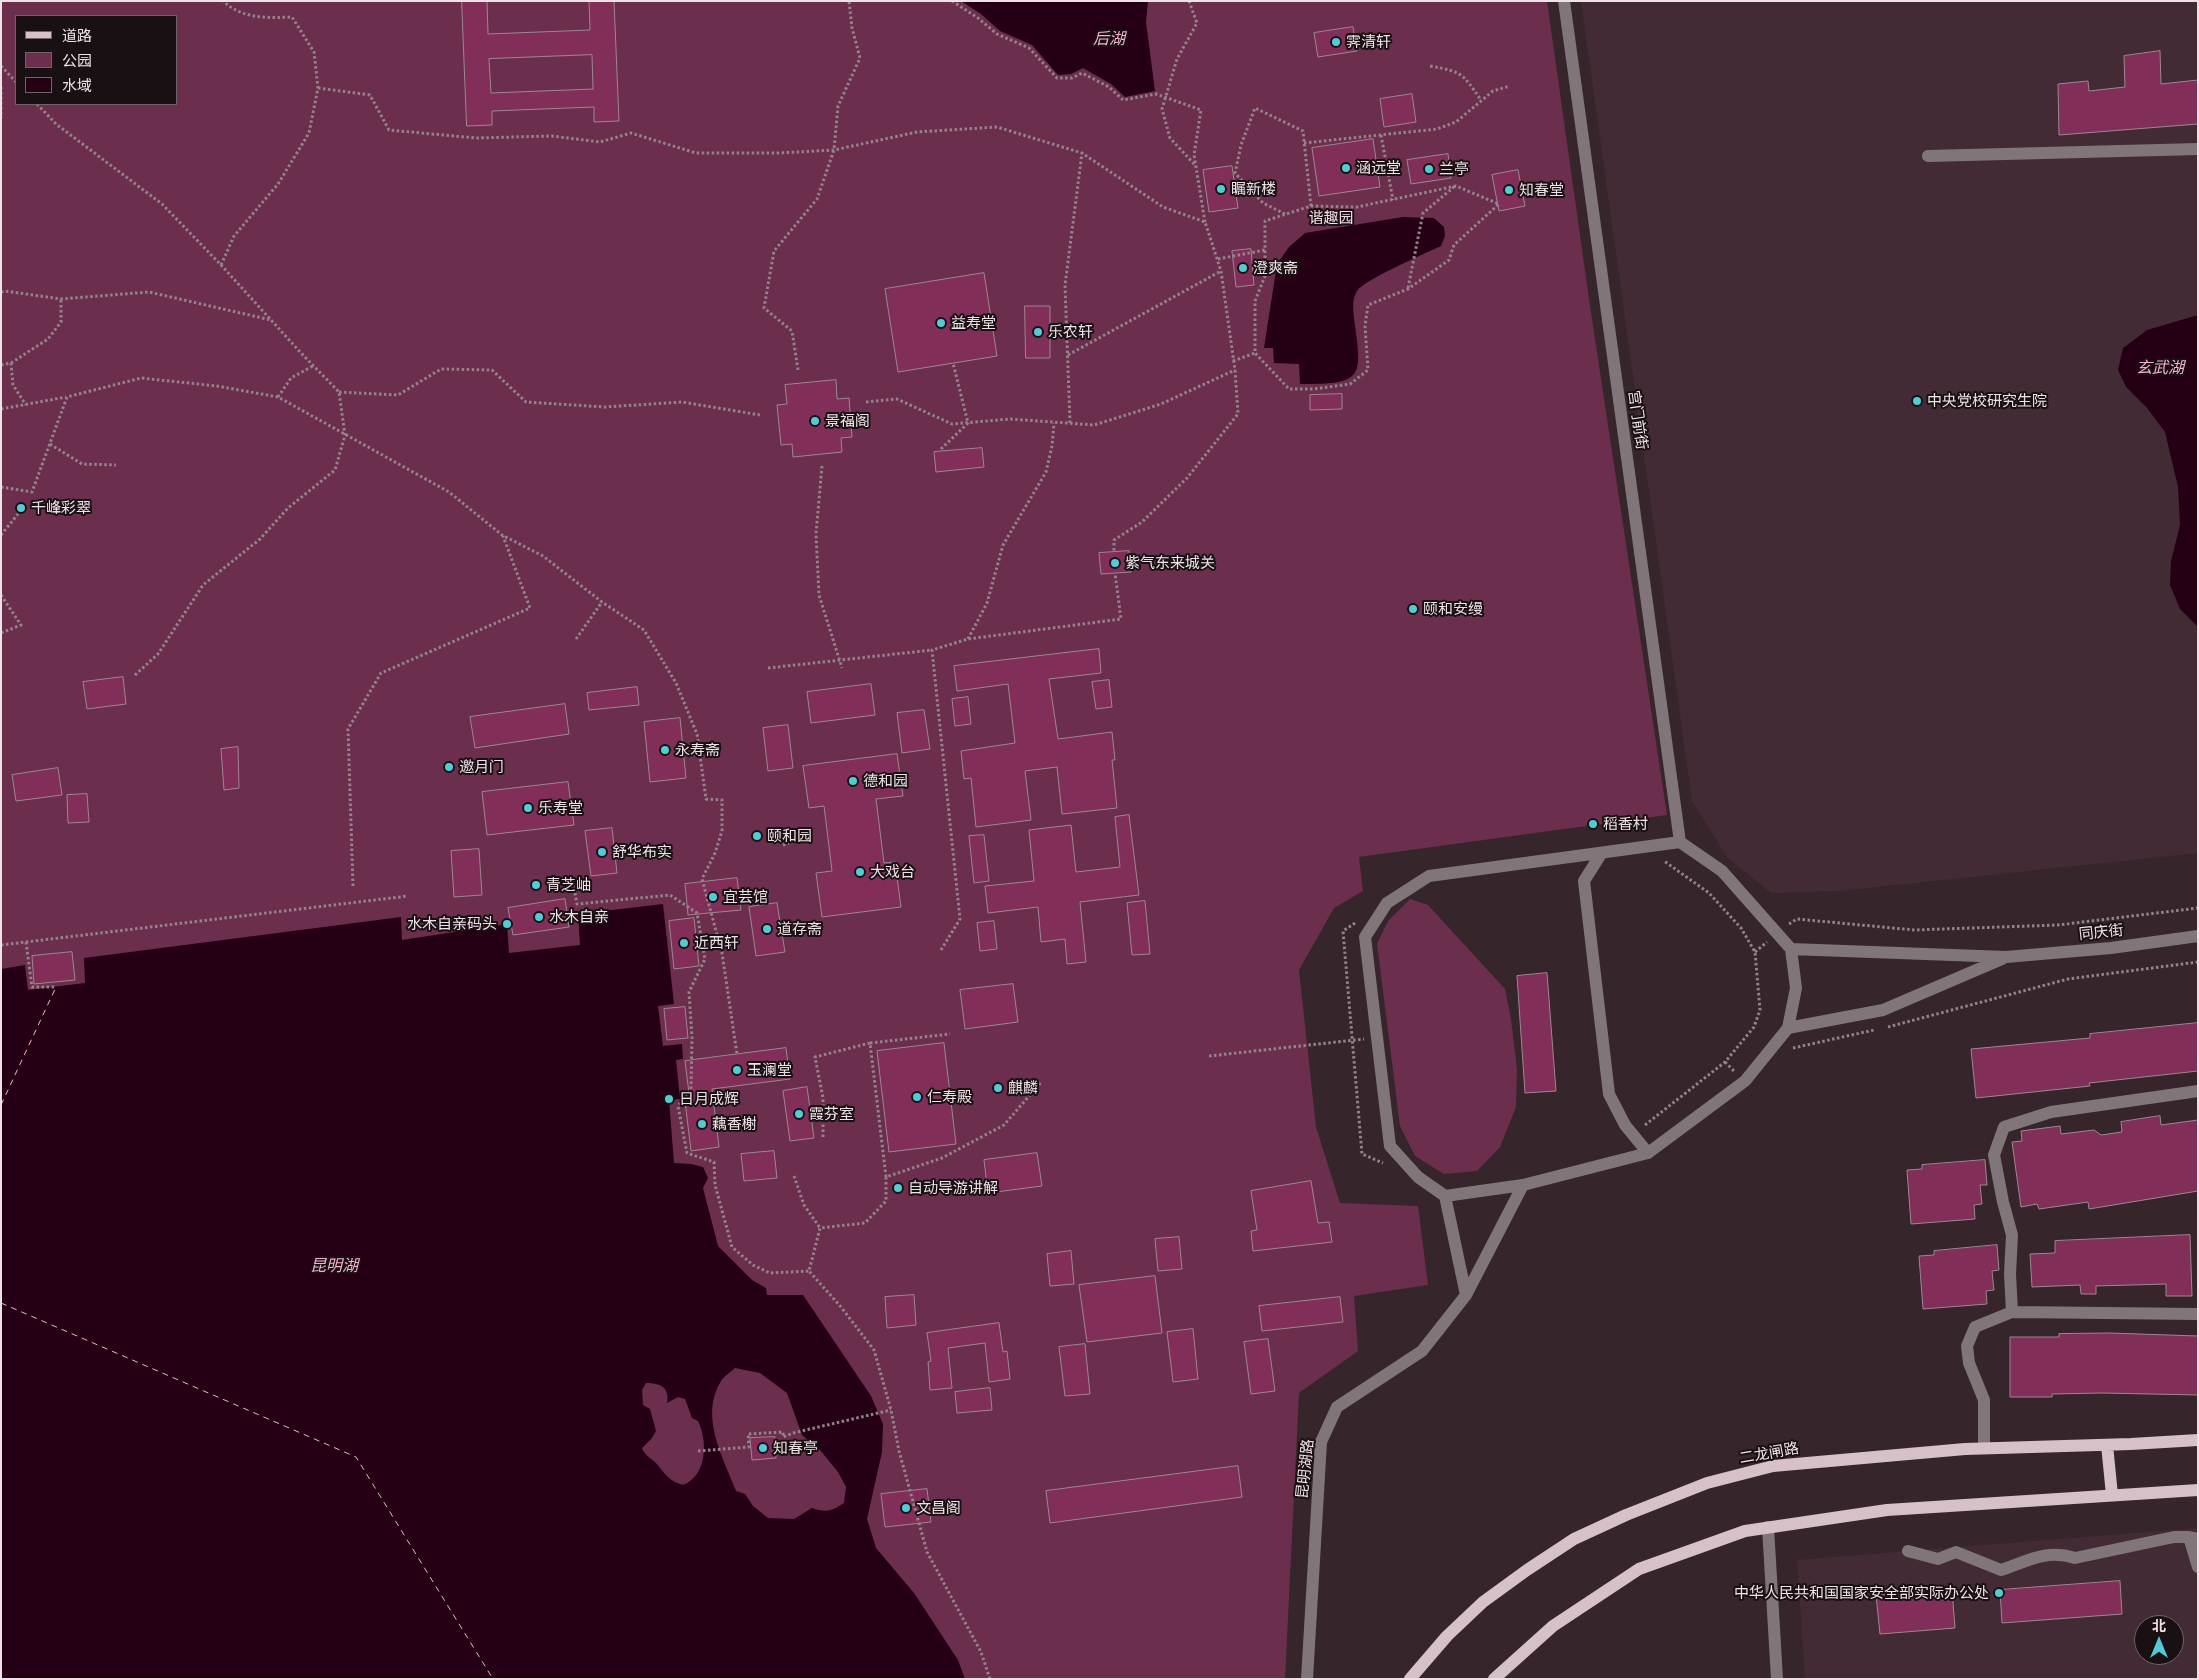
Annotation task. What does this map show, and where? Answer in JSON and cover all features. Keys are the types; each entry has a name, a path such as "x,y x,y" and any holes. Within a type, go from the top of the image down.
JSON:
{"main road":[{"name":"二龙闸路","path":"1410,1679 1448,1636 1483,1602 1527,1570 1574,1539 1626,1515 1707,1483 1773,1466 1984,1448 2107,1445 2198,1440"},
{"path":"2107,1445 2112,1495"},
{"path":"1494,1679 1553,1626 1639,1569 1745,1530 1887,1510 2198,1490"}],"street":[{"name":"宫门前街","path":"1564,1 1680,842"},
{"path":"1928,156 2198,149"},
{"path":"1445,1196 1523,1185 1648,1153 1745,1081 1788,1028 1796,988 1791,949 1722,871 1680,842 1429,876 1387,903 1365,937 1390,1146 1418,1177 1445,1196 1466,1295"},
{"path":"1601,854 1584,881 1609,1094 1625,1125 1648,1153"},
{"name":"同庆街","path":"2006,957 2111,948 2198,936"},
{"path":"1791,949 2006,957"},
{"path":"1788,1028 1883,1010 2006,957"},
{"path":"2012,1312 2010,1274 2012,1235 2003,1202 1994,1155 2004,1127 2051,1112 2198,1091"},
{"name":"昆明湖路","path":"1307,1679 1321,1442 1337,1407 1422,1351 1466,1295 1523,1185"},
{"path":"1984,1448 1984,1400 1969,1364 1967,1346 1975,1327 2012,1312 2198,1314"},
{"path":"1768,1527 1777,1679"},
{"path":"1908,1551 1938,1559 1956,1552 2001,1570 2043,1554 2061,1553 2075,1558 2174,1537 2194,1538 2198,1567"}],"path":[{"path":"222,265 234,236 278,184 309,133 318,88 314,52 292,18 256,17 233,11 223,1"},
{"path":"798,370 792,331 764,308 774,251 817,198 834,150 838,106 860,58 852,28 849,1"},
{"path":"952,1 978,18 997,34 1029,48 1056,78 1072,78 1082,73 1109,87 1123,100 1156,94 1201,110 1194,155 1205,222 1221,271 1235,370 1238,414 1188,478 1142,522 1114,540 1114,552"},
{"path":"1190,1 1197,23 1177,59 1162,109 1170,138 1196,166"},
{"path":"1,66 15,81"},
{"path":"1430,66 1457,70 1468,81 1481,100"},
{"path":"1304,143 1437,129 1456,122 1493,90 1510,86"},
{"path":"1,87 1,118"},
{"path":"318,88 370,95 389,130 476,138 552,136 600,142 631,133 696,153 779,153 834,150 916,132 997,127 1082,153 1163,207 1205,222"},
{"path":"38,105 56,124 162,204 222,265 313,366 339,392 345,435 335,470 288,508 260,539 203,585 158,654 134,676"},
{"path":"1286,214 1263,203 1235,174 1242,144 1255,108 1303,131 1311,206"},
{"path":"1381,135 1394,200"},
{"path":"1070,424 1065,285 1082,153"},
{"path":"1408,289 1422,214 1456,186"},
{"path":"1456,186 1500,204 1454,245 1449,260 1408,289 1368,305 1365,326 1368,370 1350,384 1314,389 1289,389 1255,353 1255,301 1265,276 1265,221 1311,206 1357,208 1394,200 1456,186"},
{"path":"1218,259 1265,250"},
{"path":"1068,354 1221,271"},
{"path":"1,292 6,291 61,299 149,292 271,320"},
{"path":"1,365 11,363 48,339 61,322 61,299"},
{"path":"1233,361 1255,353"},
{"path":"11,363 13,385 26,405"},
{"path":"953,363 968,423"},
{"path":"278,397 291,378 313,366"},
{"path":"339,392 398,395 441,368 492,370 526,402 604,407 682,402 760,415"},
{"path":"866,402 898,399 952,424 1010,419 1094,425 1161,404 1235,370"},
{"path":"1,409 67,397 141,378 217,386 278,397 449,492 502,535 543,556 602,602 644,630 676,683 697,734 706,799 722,800 722,831 715,853 702,879 722,953 737,1054"},
{"path":"1,487 32,492 67,397"},
{"path":"968,638 987,603 1003,545 1046,472 1052,446 1054,422"},
{"path":"942,448 968,423"},
{"path":"50,444 82,464 116,465"},
{"path":"822,466 816,534 819,595 842,668"},
{"path":"1,535 18,514"},
{"path":"353,886 348,729 381,673 530,608 502,535"},
{"path":"768,668 932,650 968,638 1121,620 1115,573"},
{"path":"1,595 21,624 1,634"},
{"path":"576,638 602,602"},
{"path":"932,650 960,919 941,950"},
{"path":"783,845 790,843"},
{"path":"1633,1134 1724,1062 1754,1027 1760,1010 1755,952 1741,928 1709,893 1664,861 1655,862"},
{"path":"574,888 577,904 670,895 697,913 706,959 689,992 692,1038 691,1089 678,1106 687,1153 714,1162 715,1185 732,1247 753,1265 770,1273 808,1271"},
{"path":"1,945 408,896"},
{"path":"1755,952 1797,919 1914,930 2058,925 2198,908"},
{"path":"1914,930 1916,953"},
{"path":"26,942 32,987 56,987"},
{"path":"1885,1027 1922,1019 2068,979 2198,962"},
{"path":"1920,995 1922,1019"},
{"path":"1792,1048 1875,1029"},
{"path":"823,1137 823,1098 815,1057 870,1043 950,1034"},
{"path":"1210,1056 1377,1038"},
{"path":"820,1228 865,1223 886,1201 886,1177 870,1043"},
{"path":"886,1177 942,1158 1004,1125 1042,1081"},
{"path":"794,1176 804,1205 820,1228"},
{"path":"808,1271 820,1228"},
{"path":"808,1271 841,1307 874,1350 927,1552 981,1652 990,1679"},
{"path":"698,1451 749,1447 748,1434 783,1432 783,1437 891,1410"}],"shaded area":[{"name":"中央党校研究生院","path":"1581,1 2198,1 2198,853 1839,891 1771,893 1727,857 1692,801"},
{"name":"中华人民共和国国家安全部实际办公处","path":"2198,1528 2198,1679 1805,1679 1797,1560"}],"green space":[{"name":"颐和园","path":"1,1 1547,1 1590,306 1667,815 1359,857 1363,891 1334,908 1299,970 1316,1127 1340,1203 1418,1206 1428,1285 1354,1296 1358,1351 1299,1393 1285,1679 1,1679"},
{"path":"1410,899 1428,905 1505,989 1517,1069 1516,1107 1500,1147 1477,1171 1444,1174 1415,1156 1400,1126 1377,944 1388,921"}],"water":[{"name":"后湖","path":"961,1 1148,1 1146,22 1155,91 1125,97 1111,84 1083,68 1071,74 1058,75 1032,45 1000,31 981,14"},
{"path":"1403,217 1434,218 1444,227 1445,236 1441,246 1371,280 1357,291 1353,304 1358,365 1348,379 1321,384 1300,384 1299,364 1274,363 1273,348 1264,348 1277,264 1289,247 1305,233"},
{"name":"玄武湖","path":"2198,315 2198,627 2180,609 2170,585 2171,561 2180,525 2178,487 2165,432 2147,408 2126,387 2118,370 2123,348 2147,330"},
{"name":"昆明湖","path":"663,904 674,1004 658,1006 663,1046 682,1044 683,1059 676,1060 680,1099 669,1100 674,1163 703,1167 708,1178 703,1188 718,1246 752,1280 766,1288 767,1295 803,1295 871,1396 883,1424 882,1452 867,1519 876,1548 914,1593 958,1660 965,1679 1,1679 1,969 25,965 28,990 85,983 84,958 401,917 402,940 507,924 509,953 580,945 578,914","holes":["735,1368 760,1373 787,1393 802,1435 820,1450 838,1472 846,1487 844,1503 829,1510 812,1508 794,1519 768,1518 753,1506 745,1494 736,1491 715,1436 712,1408 715,1394 721,1381","646,1383 663,1387 667,1393 667,1403 678,1397 685,1399 692,1418 698,1421 701,1428 704,1453 700,1469 696,1476 685,1484 681,1485 670,1479 643,1451 642,1448 656,1431 650,1409 643,1405 642,1390"]}],"building":[{"path":"462,1 487,1 488,34 590,30 589,1 614,1 619,121 594,122 594,107 492,111 492,125 467,126","holes":["592,55 593,89 491,93 489,59"]},
{"name":"霁清轩","path":"1353,27 1357,51 1318,57 1314,33"},
{"path":"2160,51 2161,84 2198,80 2198,124 2059,135 2058,84 2088,81 2089,91 2125,87 2124,56"},
{"path":"1412,94 1416,122 1384,127 1380,99"},
{"name":"涵远堂","path":"1373,139 1380,187 1319,196 1312,148"},
{"name":"兰亭","path":"1448,154 1451,178 1411,184 1407,160"},
{"name":"瞩新楼","path":"1232,166 1238,208 1209,212 1203,170"},
{"name":"知春堂","path":"1518,170 1525,206 1499,211 1492,175"},
{"name":"澄爽斋","path":"1251,249 1254,285 1236,287 1232,251"},
{"name":"益寿堂","path":"984,273 997,356 898,372 885,289"},
{"name":"乐农轩","path":"1025,306 1050,306 1050,358 1026,358"},
{"name":"景福阁","path":"836,380 837,399 849,398 852,437 841,438 842,452 793,457 792,444 781,445 777,405 787,404 785,385"},
{"path":"1342,394 1342,409 1310,410 1310,395"},
{"path":"982,448 984,467 936,472 934,452"},
{"name":"紫气东来城关","path":"1129,551 1131,572 1101,574 1099,553"},
{"path":"1099,649 1101,673 1049,679 1058,739 1112,732 1115,760 1112,760 1117,808 1062,814 1057,767 1025,771 1031,820 976,827 971,778 964,779 961,751 1015,743 1008,684 957,691 954,666"},
{"path":"123,677 126,704 87,709 83,682"},
{"path":"1109,680 1112,707 1096,709 1092,682"},
{"path":"871,684 875,715 811,723 807,692"},
{"path":"637,687 639,705 589,710 587,693"},
{"path":"968,697 971,724 955,726 952,699"},
{"path":"565,704 569,734 475,748 470,717"},
{"path":"924,710 930,749 902,753 897,713"},
{"name":"永寿斋","path":"680,718 686,778 650,782 644,722"},
{"path":"788,725 793,768 768,771 763,728"},
{"path":"238,747 239,788 224,790 221,749"},
{"path":"897,754 903,796 876,799 884,863 895,862 901,907 822,917 816,873 832,871 824,806 809,808 803,766"},
{"path":"58,768 62,795 16,801 12,775"},
{"name":"乐寿堂","path":"568,782 574,825 487,835 482,792"},
{"path":"87,794 89,822 68,823 67,795"},
{"path":"1129,815 1139,895 1080,902 1086,962 1067,964 1065,939 1041,942 1038,907 988,913 985,886 1034,881 1029,830 1071,825 1076,872 1120,867 1115,817"},
{"name":"舒华布实","path":"612,828 617,873 591,876 585,831"},
{"path":"984,835 989,881 974,883 969,836"},
{"path":"479,849 482,895 454,897 451,851"},
{"name":"宜芸馆","path":"737,878 741,910 688,915 685,884"},
{"name":"水木自亲","path":"565,899 569,927 513,935 508,908"},
{"path":"1145,901 1150,954 1132,955 1127,903"},
{"name":"道存斋","path":"777,903 785,952 756,956 749,907"},
{"name":"近西轩","path":"694,918 699,966 674,969 669,921"},
{"path":"994,921 997,949 980,951 977,923"},
{"path":"72,952 75,980 34,984 32,956"},
{"path":"1547,973 1556,1091 1525,1093 1517,976"},
{"path":"1013,984 1018,1022 965,1029 960,990"},
{"path":"685,1007 688,1038 667,1040 664,1009"},
{"path":"2198,1023 2198,1071 2089,1083 2090,1086 1976,1098 1971,1049 2090,1038 2090,1034"},
{"name":"仁寿殿","path":"944,1043 956,1144 889,1152 877,1051"},
{"name":"玉澜堂","path":"786,1048 790,1079 712,1089 719,1147 691,1151 685,1101 690,1101 685,1061"},
{"name":"霞芬室","path":"807,1087 814,1138 790,1141 783,1091"},
{"path":"2160,1116 2161,1125 2198,1120 2198,1191 2089,1209 2088,1202 2039,1209 2037,1204 2021,1207 2012,1142 2022,1141 2021,1131 2060,1126 2061,1134 2094,1130 2101,1135 2122,1132 2121,1122"},
{"path":"774,1151 777,1178 744,1181 741,1154"},
{"path":"1037,1153 1042,1186 988,1193 984,1160"},
{"path":"1985,1160 1987,1185 1980,1185 1982,1204 1974,1205 1975,1219 1911,1224 1907,1170 1922,1169 1922,1165"},
{"path":"1311,1181 1318,1223 1329,1222 1332,1242 1253,1251 1251,1231 1257,1230 1251,1191"},
{"path":"2190,1235 2192,1296 2166,1296 2166,1284 2096,1286 2096,1294 2081,1294 2080,1285 2032,1287 2030,1254 2055,1253 2055,1241"},
{"path":"1179,1237 1182,1269 1158,1271 1155,1239"},
{"path":"1997,1245 1999,1270 1992,1271 1994,1290 1986,1291 1987,1304 1923,1309 1919,1256 1934,1255 1934,1251"},
{"path":"1071,1251 1074,1284 1050,1286 1047,1254"},
{"path":"1155,1276 1162,1333 1087,1342 1079,1285"},
{"path":"914,1295 916,1325 887,1328 885,1297"},
{"path":"1340,1297 1343,1322 1262,1331 1259,1306"},
{"path":"999,1323 1003,1352 1007,1351 1010,1379 989,1382 985,1343 948,1348 952,1388 930,1390 928,1362 931,1361 927,1333"},
{"path":"1193,1329 1198,1379 1173,1382 1167,1332"},
{"path":"2109,1333 2198,1336 2198,1395 2102,1393 2052,1394 2052,1397 2010,1397 2010,1337 2059,1337 2059,1334"},
{"path":"1268,1339 1275,1391 1251,1394 1244,1342"},
{"path":"1085,1344 1090,1394 1065,1396 1059,1347"},
{"path":"990,1388 992,1410 957,1413 955,1392"},
{"name":"知春亭","path":"775,1437 776,1458 752,1460 750,1438"},
{"path":"1238,1466 1242,1497 1050,1523 1046,1491"},
{"name":"文昌阁","path":"927,1489 931,1522 885,1527 881,1494"},
{"path":"2120,1581 2122,1614 2002,1623 2000,1590"},
{"path":"1952,1589 1955,1628 1880,1634 1876,1595"}],"ferry route":[{"path":"1,1105 56,987"},
{"path":"1,1303 356,1457 493,1679"}],"place":[{"name":"霁清轩","path":"1336,42"},
{"name":"涵远堂","path":"1346,168"},
{"name":"兰亭","path":"1429,169"},
{"name":"瞩新楼","path":"1221,189"},
{"name":"知春堂","path":"1509,190"},
{"name":"澄爽斋","path":"1243,268"},
{"name":"益寿堂","path":"941,323"},
{"name":"乐农轩","path":"1038,332"},
{"name":"中央党校研究生院","path":"1917,401"},
{"name":"景福阁","path":"815,421"},
{"name":"千峰彩翠","path":"21,508"},
{"name":"紫气东来城关","path":"1115,563"},
{"name":"颐和安缦","path":"1413,609"},
{"name":"永寿斋","path":"665,750"},
{"name":"邀月门","path":"449,767"},
{"name":"德和园","path":"853,781"},
{"name":"乐寿堂","path":"528,808"},
{"name":"稻香村","path":"1593,824"},
{"name":"颐和园","path":"757,836"},
{"name":"舒华布实","path":"602,852"},
{"name":"大戏台","path":"860,872"},
{"name":"青芝岫","path":"536,885"},
{"name":"宜芸馆","path":"713,897"},
{"name":"水木自亲","path":"539,917"},
{"name":"水木自亲码头","path":"507,924"},
{"name":"道存斋","path":"767,929"},
{"name":"近西轩","path":"684,943"},
{"name":"玉澜堂","path":"737,1070"},
{"name":"麒麟","path":"998,1088"},
{"name":"仁寿殿","path":"917,1097"},
{"name":"日月成辉","path":"669,1099"},
{"name":"霞芬室","path":"799,1114"},
{"name":"藕香榭","path":"702,1124"},
{"name":"自动导游讲解","path":"898,1188"},
{"name":"知春亭","path":"763,1448"},
{"name":"文昌阁","path":"906,1508"},
{"name":"中华人民共和国国家安全部实际办公处","path":"1999,1593"}],"park label":[{"name":"谐趣园","path":"1331,218"}]}
